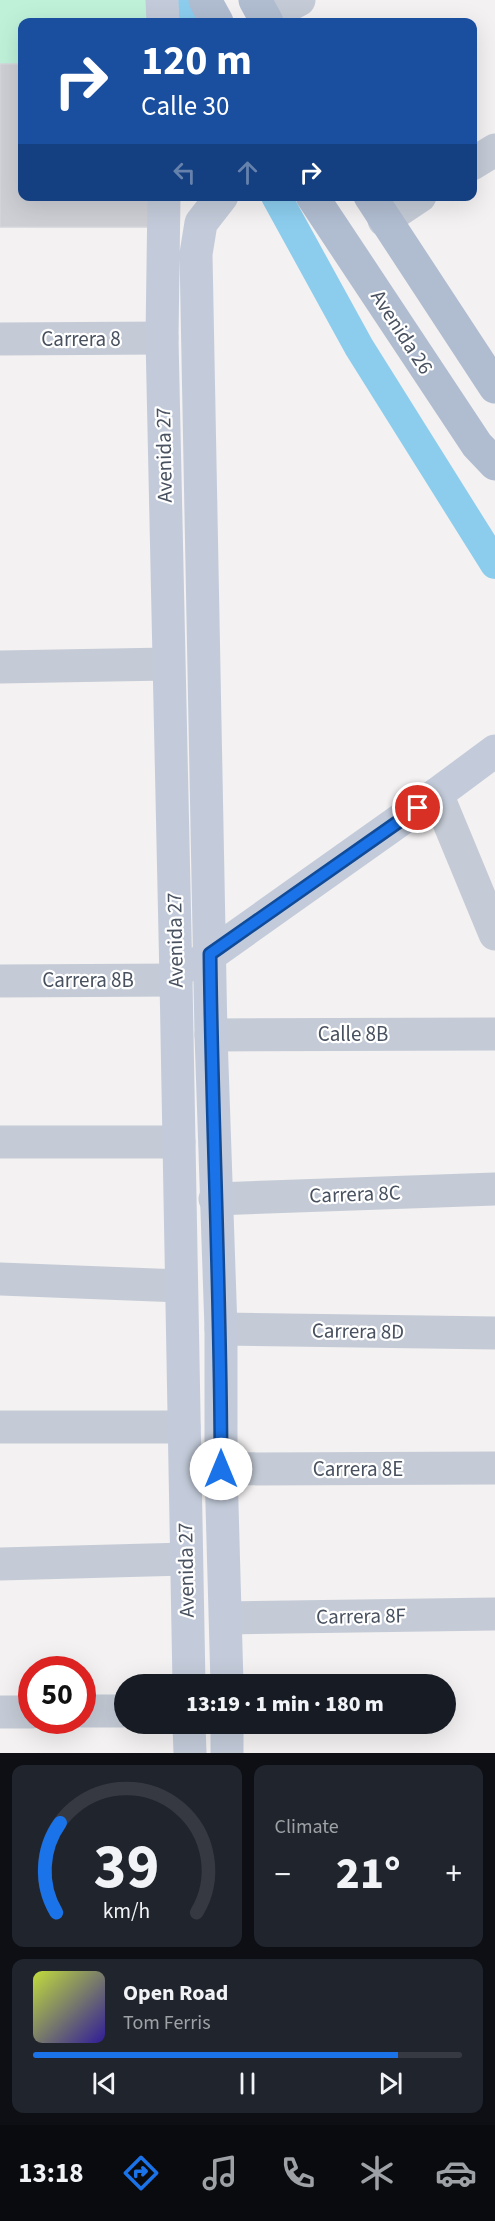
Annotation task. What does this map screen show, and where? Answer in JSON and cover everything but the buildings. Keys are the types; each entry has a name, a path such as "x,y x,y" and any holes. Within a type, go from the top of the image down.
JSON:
{"main road":[{"path":"162,0 163,18"},
{"path":"205,0 215,18"},
{"name":"Avenida 27","path":"164,201 162,339 189,1674"},
{"name":"Avenida 27","path":"218,201 201,223 196,254 211,1035 221,1329 221,1469 227,1674"},
{"name":"Avenida 26","path":"315,201 477,446 495,465"},
{"path":"377,208 495,387"},
{"path":"176,980 495,751"},
{"path":"189,1734 190,1753"},
{"path":"227,1734 227,1753"}],"street":[{"path":"262,14 299,0"},
{"path":"477,161 495,150"},
{"path":"377,208 402,201"},
{"name":"Carrera 8","path":"0,339 162,339"},
{"path":"0,667 168,664"},
{"path":"437,794 495,934"},
{"name":"Carrera 8B","path":"0,981 176,980"},
{"name":"Calle 8B","path":"211,1035 495,1034"},
{"path":"0,1142 179,1142"},
{"name":"Carrera 8C","path":"215,1199 495,1189"},
{"path":"0,1279 182,1286"},
{"name":"Carrera 8D","path":"221,1329 495,1333"},
{"path":"0,1427 184,1427"},
{"name":"Carrera 8E","path":"221,1469 495,1468"},
{"path":"0,1564 186,1559"},
{"name":"Carrera 8F","path":"226,1618 495,1614"},
{"path":"96,1712 114,1711"},
{"path":"0,1712 18,1712"}],"green space":[{"path":"0,0 162,0 163,14 205,1 215,18 18,18 18,64 0,64"}],"waterway":[{"path":"183,0 193,18"},
{"path":"279,201 359,347 495,564"}],"route":[{"path":"221,1469 221,1329 215,1199 210,954 418,808"}]}
